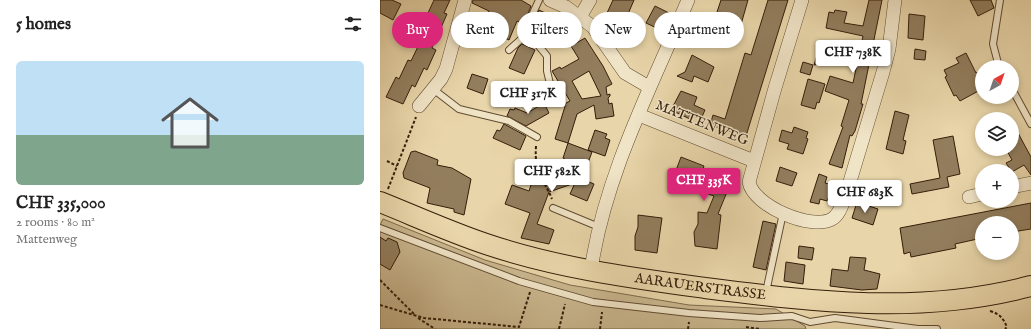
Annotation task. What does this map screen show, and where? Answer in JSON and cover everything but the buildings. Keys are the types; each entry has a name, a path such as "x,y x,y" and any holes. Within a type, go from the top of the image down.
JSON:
{"main road":[{"name":"AARAUERSTRASSE","path":"381,202 486,244 540,259 620,277 765,295 795,307 941,302 975,298 1031,286"}],"street":[{"path":"419,106 433,89 446,69 466,0"},
{"path":"550,0 571,12"},
{"path":"582,14 590,0"},
{"path":"591,270 606,200 649,87 688,0"},
{"name":"MATTENWEG","path":"802,0 754,161 750,176 750,188 761,201 783,213 808,221 833,219 840,210 883,72 889,49 895,0"},
{"path":"582,19 593,27 625,73 649,87"},
{"name":"MATTENWEG","path":"638,115 754,161"},
{"path":"1019,186 1031,183"},
{"path":"969,197 975,196"}],"lane":[{"path":"534,12 539,0"},
{"path":"997,60 993,44 1000,0"},
{"path":"509,50 517,43"},
{"path":"540,48 547,56 547,70 551,88"},
{"path":"433,89 459,109 509,121 537,137"},
{"path":"1019,102 1031,124"},
{"path":"553,208 599,227"},
{"path":"765,295 783,213"},
{"path":"380,228 519,281 567,295 604,303 689,313 760,318 795,307 810,322 835,318 918,329 937,329"}],"path":[{"path":"381,202 398,167 419,106"},
{"path":"537,137 535,162 543,184 552,198 553,208"},
{"path":"387,161 398,167"},
{"path":"380,280 416,316 435,329"},
{"path":"519,327 532,285"},
{"path":"559,329 567,295"},
{"path":"600,329 604,303"},
{"path":"380,305 416,316 519,327 524,329"},
{"path":"985,312 996,313 1004,318 1007,327 1005,329"}],"shaded area":[{"path":"383,219 485,260 570,285 689,305 776,309 805,326 806,329 380,329 380,225"}]}
